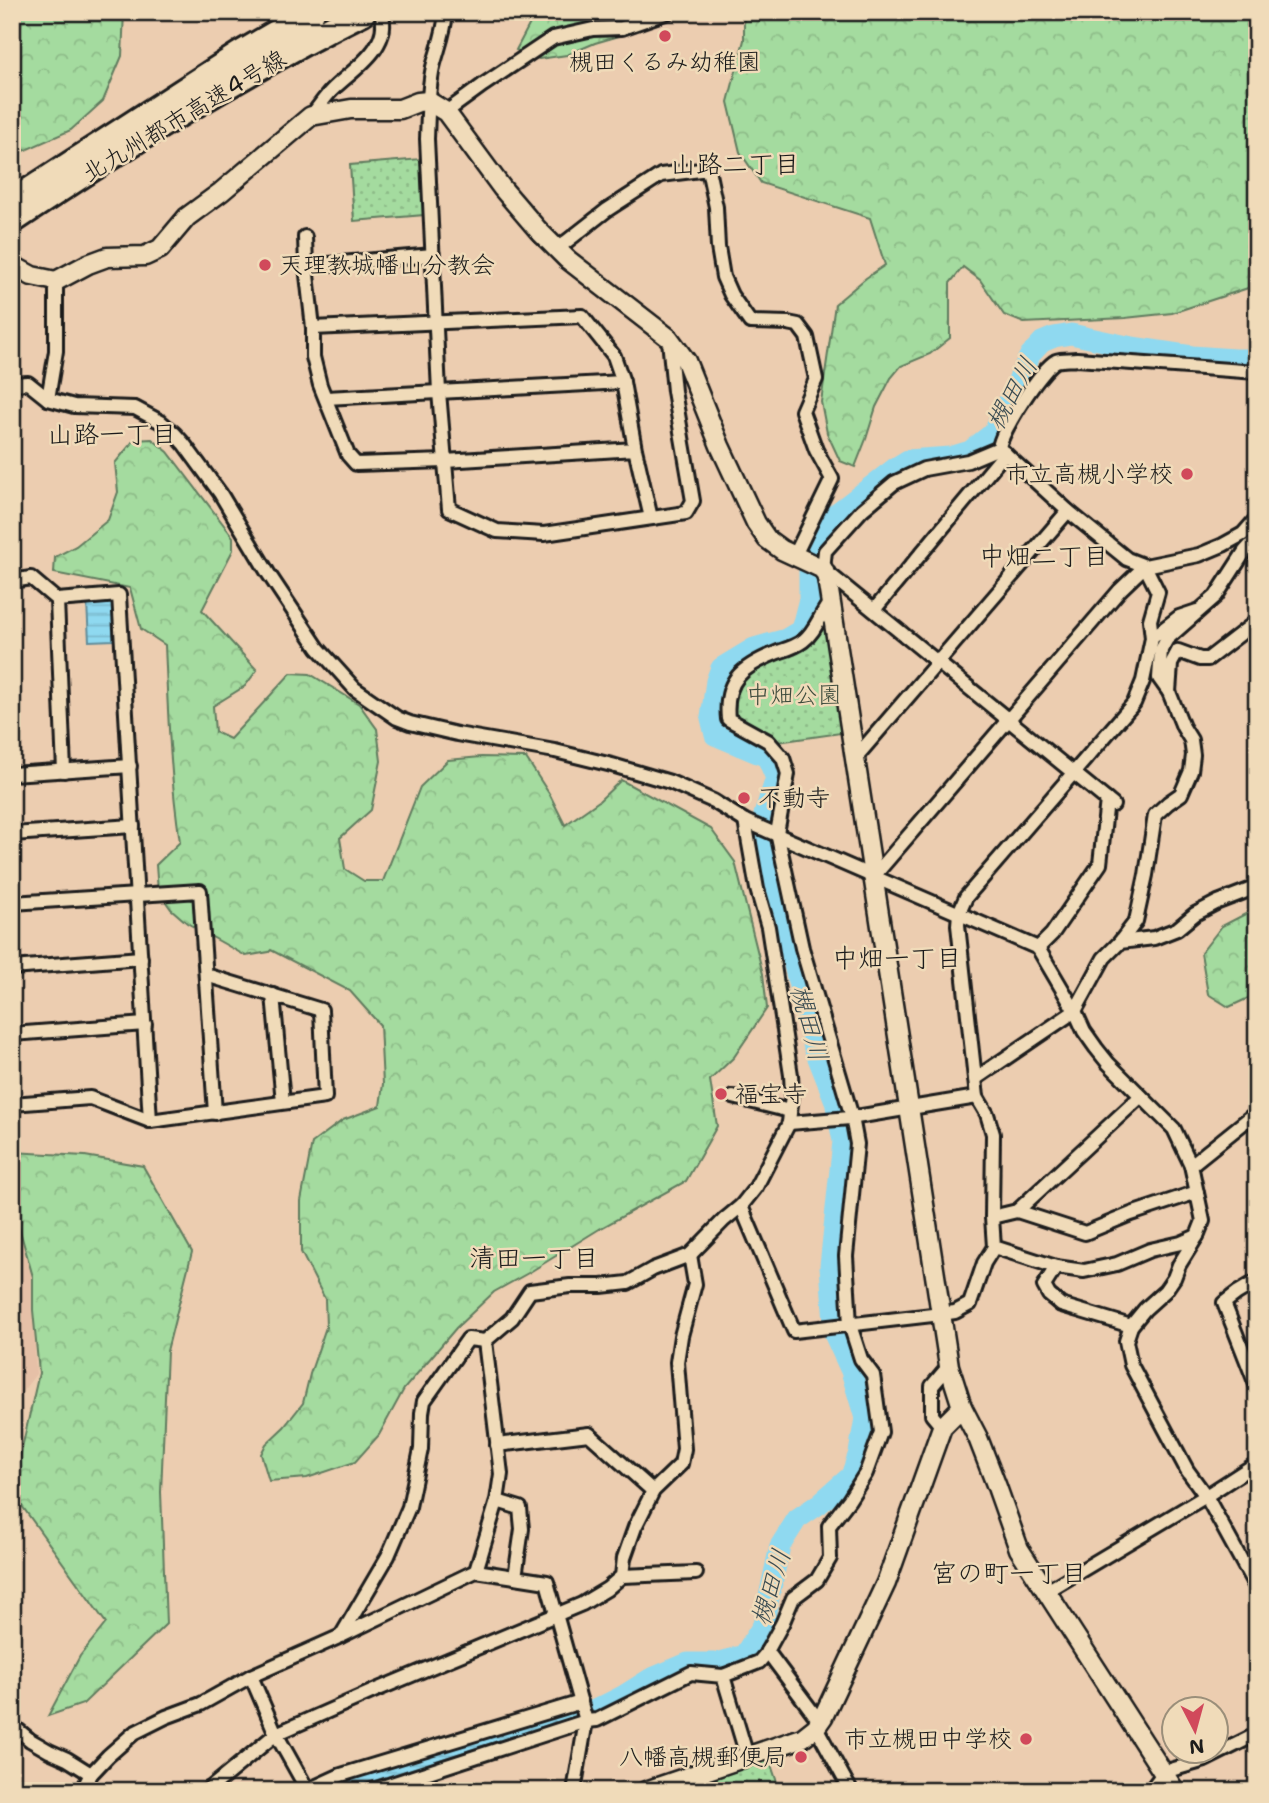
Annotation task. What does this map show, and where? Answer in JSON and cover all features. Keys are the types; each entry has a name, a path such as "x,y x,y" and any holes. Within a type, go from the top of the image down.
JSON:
{"highway":[{"name":"北九州都市高速4号線","path":"13,214 240,54 312,12"},
{"name":"北九州都市高速4号線","path":"13,214 224,89 359,14"}],"street":[{"path":"12,265 32,276 56,281 107,257 145,256 160,249 187,217 312,116 330,92 367,60 382,32 381,12"},
{"path":"446,12 428,101 427,139 439,392 449,509 496,531 544,534 686,513 693,501 674,391 669,338"},
{"path":"446,112 554,38 593,29 622,28 668,12"},
{"path":"312,116 351,109 400,109 428,101 446,112 502,188 538,230 567,259 669,338 686,360 720,446 756,523 767,539 782,550 820,567 1110,802 1100,864 1052,934 1038,948"},
{"path":"557,249 607,210 661,175 708,169 716,207 723,277 731,295 750,322 798,325 807,337 816,379 802,411 816,450 832,479 797,556"},
{"path":"305,237 313,357 320,385 348,455 356,464 635,449"},
{"path":"306,266 433,255"},
{"path":"48,399 56,351 56,281"},
{"path":"313,328 582,316 614,355 623,382 651,518"},
{"path":"741,1206 794,1331 941,1314 970,1304 984,1263 995,1247 992,1217 993,1134 987,1114 977,1097 958,925 959,913 966,897 1134,703 1143,681 1152,638 1150,620 1158,592 1145,566 1127,559 1068,511 1002,450 1000,441 1044,371 1057,360 1077,359 1257,372"},
{"path":"326,398 623,382"},
{"path":"12,384 28,383 48,399 74,406 135,408 161,422 174,433 220,493 268,573 318,648 355,690 397,718 457,734 555,751 670,782 750,823 1038,948 1084,1031 1096,1048 1174,1129 1191,1165 1203,1221 1165,1291 1131,1326 1126,1341 1130,1365 1187,1471 1206,1496 1257,1589"},
{"path":"820,567 825,551 862,510 894,483 925,469 968,461 1002,450"},
{"path":"874,610 1002,450"},
{"path":"856,757 1068,511"},
{"path":"874,876 1120,590 1145,566 1199,555 1223,545 1243,534 1257,518"},
{"path":"975,1079 1075,1011 1104,958 1136,921 1146,875 1149,825 1155,815 1181,794 1191,771 1193,755 1191,740 1169,692 1159,678 1161,650 1167,639 1216,596 1245,551 1257,538"},
{"path":"820,567 828,578 949,1366 962,1407 978,1438 1019,1549 1175,1791"},
{"path":"12,580 31,578 57,600 120,595 150,1121"},
{"path":"57,600 64,771"},
{"path":"370,1791 586,1721 597,1720 691,1673 723,1675 759,1662 782,1624 793,1598 817,1580 830,1558 829,1526 866,1473 881,1432 873,1375 839,1326 857,1144 802,948 776,833 788,774 783,758 768,741 728,719 727,703 735,679 749,666 795,647 806,639 831,601"},
{"path":"1152,638 1179,617 1197,611"},
{"path":"1169,692 1171,664 1178,651 1208,659 1257,621"},
{"path":"12,774 130,766"},
{"path":"341,1636 388,1556 408,1507 422,1449 424,1401 468,1339 485,1340 512,1318 530,1291 628,1283 653,1269 690,1255 741,1206 756,1186 789,1117 792,1094 768,927 757,889 750,823"},
{"path":"12,834 133,826"},
{"path":"1120,942 1154,938 1177,929 1195,914 1257,887"},
{"path":"12,903 200,891 215,1113"},
{"path":"12,968 141,958"},
{"path":"12,1104 90,1098 150,1121 325,1097 321,1010 206,975"},
{"path":"273,995 283,1102"},
{"path":"12,1034 145,1024"},
{"path":"992,1217 1017,1211 1141,1096"},
{"path":"733,1097 789,1117 832,1120 977,1097"},
{"path":"1191,1165 1257,1111"},
{"path":"1017,1211 1085,1233 1197,1192"},
{"path":"995,1247 1056,1267 1084,1270 1117,1264 1150,1250 1181,1243 1196,1236"},
{"path":"622,1576 627,1548 653,1490 681,1464 684,1449 677,1362 695,1284 690,1255"},
{"path":"1056,1267 1044,1286 1049,1295 1061,1305 1131,1326"},
{"path":"1255,1379 1224,1303 1257,1281"},
{"path":"476,1571 497,1501 501,1474 485,1340"},
{"path":"942,1427 932,1415 932,1386 949,1366"},
{"path":"646,1791 802,1738 818,1724 886,1583 942,1427 962,1407"},
{"path":"497,1446 589,1434 653,1490"},
{"path":"1047,1591 1257,1463"},
{"path":"497,1501 520,1508 522,1529 515,1577"},
{"path":"82,1791 107,1756 134,1733 201,1704 251,1675 341,1636 476,1571 547,1582 586,1721 574,1791"},
{"path":"207,1791 276,1734 596,1597 622,1576 696,1573"},
{"path":"767,1650 818,1724 851,1791"},
{"path":"251,1675 276,1734 307,1790 341,1775 581,1704"},
{"path":"723,1675 747,1756"},
{"path":"12,1725 30,1740 92,1774"},
{"path":"1150,1791 1164,1772 1205,1760 1257,1734"}],"shaded area":[{"path":"12,1215 31,1237 36,1374 12,1405"}],"green space":[{"path":"12,12 124,12 122,56 103,101 71,130 23,151 12,160"},
{"path":"536,12 657,12 637,21 619,36 567,55 539,59 516,50"},
{"path":"744,12 1257,12 1257,280 1248,288 1172,313 1024,323 1004,315 980,280 963,267 950,283 950,338 930,354 901,366 891,378 876,407 855,467 840,461 827,433 821,402 835,304 885,265 870,218 761,183 740,152 728,102 744,40"},
{"path":"421,159 424,215 354,221 350,165"},
{"path":"152,439 168,452 233,537 233,550 202,610 257,670 245,686 213,706 215,732 230,739 291,673 310,674 359,704 377,729 381,761 371,810 340,838 345,869 364,881 383,881 420,787 448,760 481,757 526,758 550,795 565,825 599,801 621,780 711,829 735,862 763,974 767,1008 734,1057 710,1080 717,1126 686,1181 494,1292 456,1328 404,1389 379,1435 355,1462 307,1478 269,1481 261,1454 266,1444 303,1403 326,1327 325,1299 301,1252 301,1201 312,1143 343,1120 380,1106 383,1084 380,1025 350,991 271,950 246,956 187,923 171,909 158,891 156,865 180,842 168,719 165,645 141,629 130,588 54,573 55,557 76,546 108,520 118,492 115,463 134,440"},
{"name":"中畑公園","path":"824,616 848,732 778,742 734,717 731,707 741,678 754,668 796,649"},
{"path":"1257,908 1257,994 1229,1007 1208,994 1201,953 1222,926"},
{"path":"12,1152 85,1156 143,1166 192,1252 167,1351 161,1492 166,1624 83,1704 48,1716 80,1656 106,1623 12,1492 39,1373 33,1277 17,1220 12,1220"},
{"path":"769,1759 780,1791 674,1791"}],"water":[{"path":"112,602 114,640 89,641 87,603"},
{"path":"574,1709 577,1712 548,1725 343,1791 326,1791 345,1781 560,1711"}],"waterway":[{"name":"槻田川","path":"564,1715 593,1711 650,1679 688,1663 717,1663 744,1655 763,1625 780,1546 797,1519 851,1476 859,1453 865,1418 851,1371 835,1336 830,1266 843,1141 835,1101 814,1048 771,869 764,815 776,778 767,757 715,735 711,718 716,681 721,668 754,648 786,639 801,630 809,599 809,548 834,515 908,460 950,457 970,451 993,433 1030,355 1042,342 1071,334 1192,356 1257,359"}],"place":[{"name":"槻田くるみ幼稚園","path":"665,36"},
{"name":"天理教城幡山分教会","path":"265,265"},
{"name":"市立高槻小学校","path":"1187,474"},
{"name":"不動寺","path":"744,798"},
{"name":"福宝寺","path":"721,1094"},
{"name":"市立槻田中学校","path":"1026,1739"},
{"name":"八幡高槻郵便局","path":"801,1757"}],"district":[{"name":"山路二丁目","path":"735,163"},
{"name":"山路一丁目","path":"112,433"},
{"name":"中畑二丁目","path":"1044,555"},
{"name":"中畑一丁目","path":"897,957"},
{"name":"清田一丁目","path":"534,1257"},
{"name":"宮の町一丁目","path":"1009,1572"}]}
